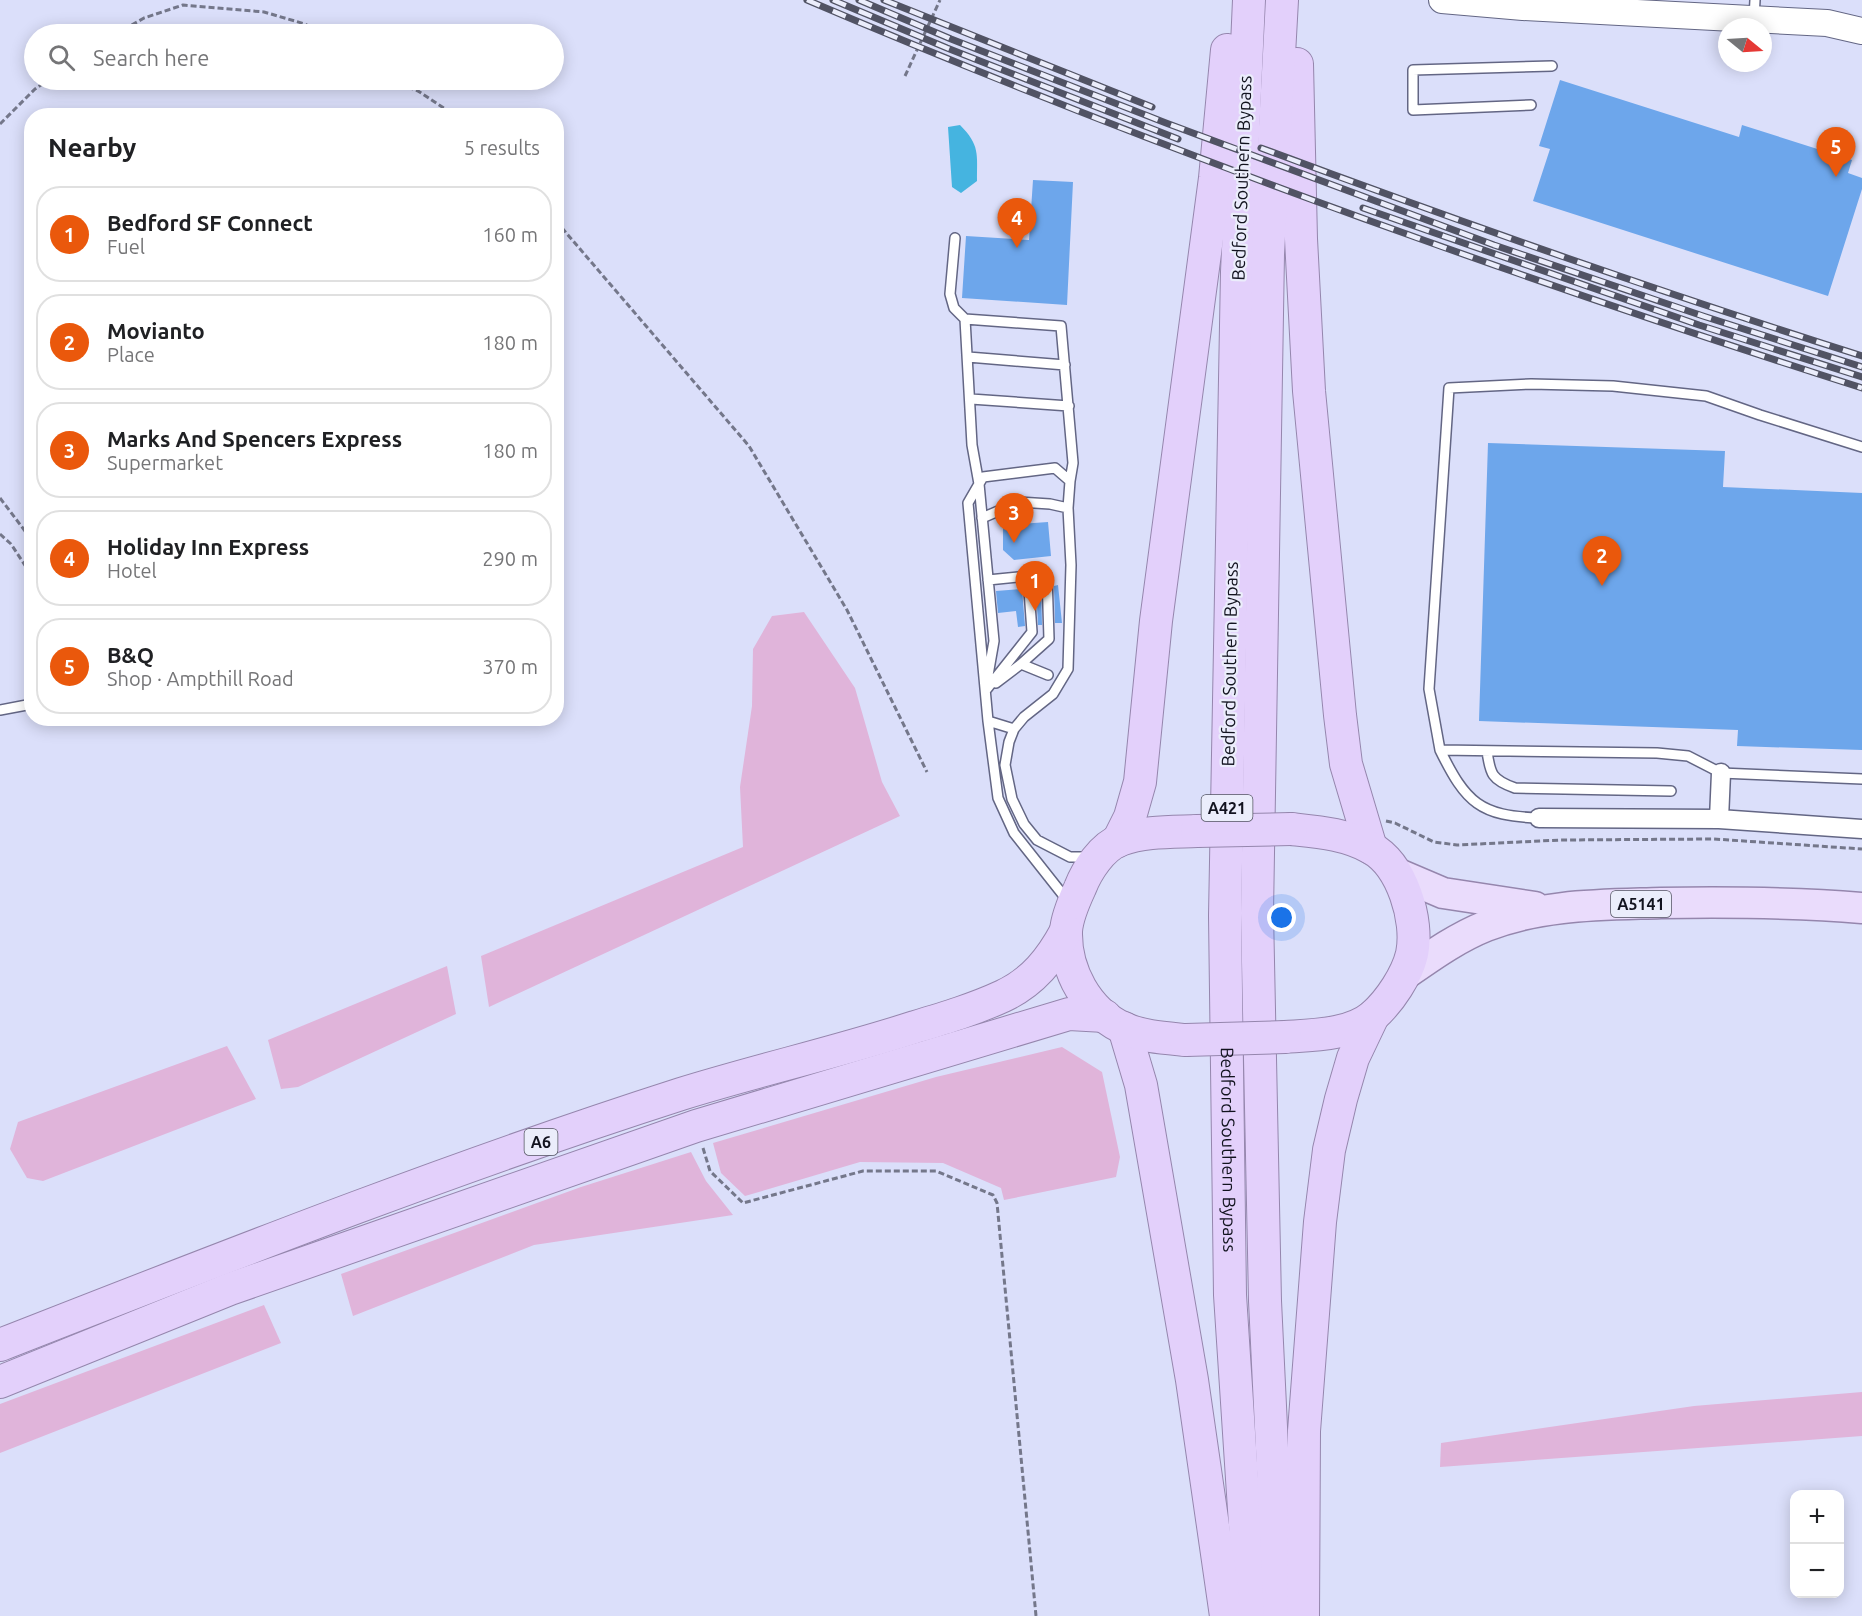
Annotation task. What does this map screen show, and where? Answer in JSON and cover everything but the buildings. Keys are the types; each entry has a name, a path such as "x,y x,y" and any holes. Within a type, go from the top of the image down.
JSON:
{"highway":[{"path":"1232,0 1215,177 1156,621 1140,782 1130,816 1083,881 1069,919 1075,978 1088,1000 1114,1022 1154,1037 1186,1040 1314,1035 1346,1029 1372,1017"},
{"name":"Bedford Southern Bypass","path":"1249,0 1237,272 1226,928 1230,1295 1251,1616"},
{"name":"Bedford Southern Bypass","path":"1280,1616 1265,1301 1257,913 1268,254 1282,0"},
{"path":"1298,0 1301,239 1309,391 1346,764 1371,848"},
{"path":"1108,849 1148,833 1291,830 1329,832 1371,848 1391,864 1407,898 1413,926 1412,953 1404,975 1388,999 1372,1017 1353,1058 1329,1150 1320,1222 1304,1431 1303,1616"},
{"name":"A6","path":"0,1345 228,1256 460,1170 682,1094 885,1037 958,1013 1006,994 1038,972 1054,955 1069,919"},
{"name":"A6","path":"0,1382 230,1289 696,1126 1069,1014 1114,1022"},
{"path":"1114,1022 1141,1085 1192,1380 1226,1616"}],"main road":[{"path":"1442,0 1523,8 1755,10 1862,31"},
{"path":"1827,23 1862,16"},
{"name":"A5141","path":"1396,873 1443,893 1485,901 1550,908 1731,902 1862,908"},
{"name":"A5141","path":"1404,975 1463,935 1489,925 1550,908"}],"street":[{"path":"1719,819 1721,773"},
{"path":"1539,818 1719,819 1862,829"}],"lane":[{"path":"1531,105 1413,110 1413,69 1552,66"},
{"path":"955,238 950,294 954,308 965,319 972,445 979,484 994,641 985,692"},
{"path":"965,319 1061,326 1073,463 1068,508 1071,565 1068,669 1053,694 1024,717 1014,729 1005,765 1012,799 1024,824 1037,840 1070,857 1108,849"},
{"path":"968,357 1065,365"},
{"path":"1539,818 1494,813 1474,802 1453,776 1440,750 1429,689 1449,388 1531,384 1613,386 1706,396 1862,447"},
{"path":"971,399 1068,406"},
{"path":"1069,919 1014,833 998,798 985,692 968,503 983,477 1055,468 1070,481"},
{"path":"982,518 1019,502 1068,508"},
{"path":"985,692 1049,639 1047,575 988,580"},
{"path":"985,692 1032,632 1028,576"},
{"path":"1021,664 1048,675"},
{"path":"0,710 24,706"},
{"path":"988,721 1014,729"},
{"path":"1440,750 1678,754 1688,756 1721,773 1862,779"},
{"path":"1487,751 1489,768 1499,783 1515,788 1671,791"}],"path":[{"path":"905,76 940,0"},
{"path":"134,24 144,18 183,5 264,12 304,24"},
{"path":"0,124 34,90"},
{"path":"416,90 444,108"},
{"path":"564,230 749,446 847,610 927,772"},
{"path":"0,498 24,528"},
{"path":"0,534 11,544 24,564"},
{"path":"1395,823 1434,842 1457,845 1561,840 1714,839 1862,849"},
{"path":"696,1126 710,1171 742,1203 863,1171 936,1171 993,1195 997,1203 1036,1616"}],"shaded area":[{"path":"804,612 855,688 882,782 900,816 489,1007 481,956 743,847 740,787 752,706 753,649 772,616"},
{"path":"447,966 456,1014 298,1087 281,1089 268,1040"},
{"path":"227,1046 256,1099 43,1181 27,1178 10,1149 18,1122"},
{"path":"1062,1047 1102,1072 1120,1157 1116,1177 1004,1200 1001,1188 943,1163 860,1162 745,1196 721,1173 713,1143 936,1077"},
{"path":"691,1152 706,1181 733,1215 534,1245 353,1316 341,1274 581,1187"},
{"path":"264,1305 281,1343 0,1453 0,1404"},
{"path":"1862,1392 1862,1436 1440,1467 1441,1443 1694,1406"}],"water":[{"path":"960,125 974,144 977,164 977,181 961,193 952,187 948,127"}],"railway":[{"path":"807,0 1067,107 1330,206 1595,300 1862,388"},
{"path":"833,0 947,48 1178,139"},
{"path":"859,0 951,39 1166,123 1494,245 1862,367"},
{"path":"884,0 1152,107"},
{"path":"1261,148 1560,256 1862,356"},
{"path":"1363,208 1699,325 1862,377"}],"place":[{"name":"B&Q","path":"1836,177"},
{"name":"Holiday Inn Express","path":"1017,248"},
{"name":"Marks And Spencers Express","path":"1014,543"},
{"name":"Movianto","path":"1602,586"},
{"name":"Bedford SF Connect","path":"1035,611"}]}
